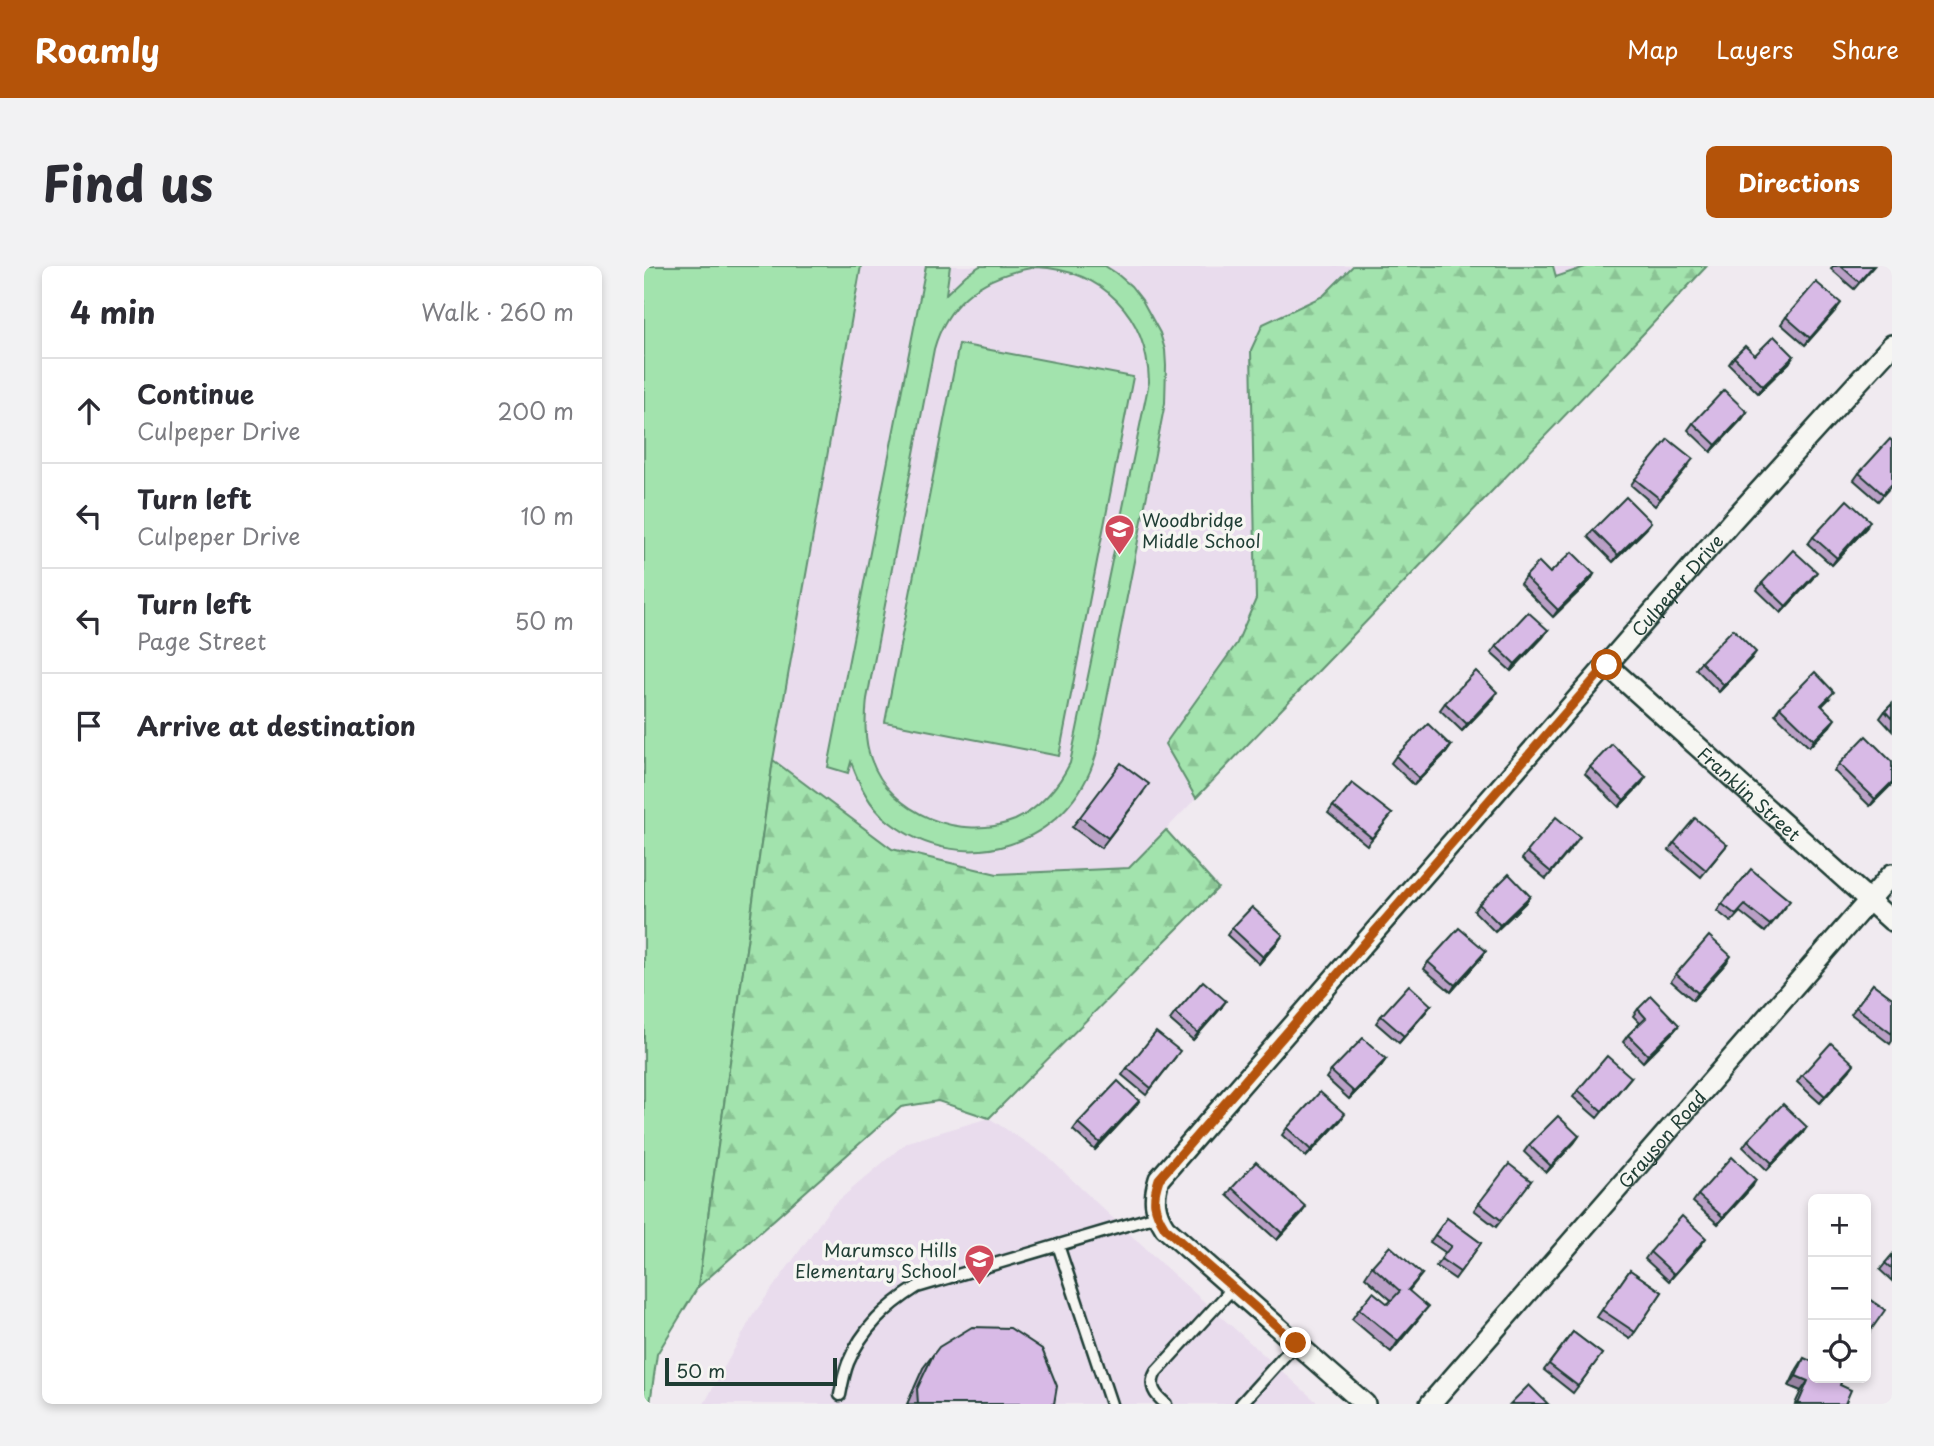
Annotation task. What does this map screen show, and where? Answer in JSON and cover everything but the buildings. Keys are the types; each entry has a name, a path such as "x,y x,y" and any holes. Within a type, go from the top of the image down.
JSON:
{"street":[{"name":"Culpeper Drive","path":"1157,1216 1154,1194 1159,1179 1732,521 1892,345"},
{"name":"Franklin Street","path":"1607,665 1892,921"},
{"name":"Grayson Road","path":"1430,1404 1892,874"},
{"path":"1157,1216 1165,1228 1365,1404"}],"lane":[{"path":"840,1395 848,1363 864,1333 882,1312 917,1287 1157,1216"},
{"path":"1058,1245 1111,1404"},
{"path":"1166,1404 1153,1391 1152,1378 1233,1288"},
{"path":"1241,1404 1296,1343"}],"shaded area":[{"name":"Woodbridge Middle School","path":"861,266 1707,266 1129,868 997,874 892,849 773,760"},
{"name":"Marumsco Hills Elementary School","path":"989,1118 1047,1156 1154,1257 1319,1404 704,1404 753,1315 832,1206 907,1142"}],"green space":[{"path":"644,266 861,266 773,760 698,1287 657,1354 650,1404 644,1404"},
{"path":"926,266 950,266 946,294 980,266 1105,266 1131,286 1160,333 1165,350 1165,403 1096,755 1082,786 1063,812 1038,831 1010,844 980,850 948,848 917,839 881,815 865,794 851,762 848,773 828,767","holes":["1036,267 1060,270 1082,277 1117,300 1140,336 1149,382 1070,763 1047,796 1032,810 1015,820 994,826 951,825 930,818 894,795 880,778 871,759 866,729 867,699 934,349 940,331 959,303 985,283"]},
{"path":"1353,266 1553,266 1556,277 1588,266 1707,266 1196,798 1165,744 1237,643 1256,599 1251,350 1263,324 1323,296"},
{"path":"959,344 1133,377 1059,756 885,722"},
{"path":"773,760 892,849 997,874 1129,868 1166,830 1218,888 989,1118 938,1101 901,1107 698,1287"}],"place":[{"name":"Woodbridge Middle School","path":"1119,556"},
{"name":"Marumsco Hills Elementary School","path":"980,1286"}],"route":[{"path":"1296,1343 1165,1228 1155,1209 1154,1194 1159,1179 1607,665"}]}
